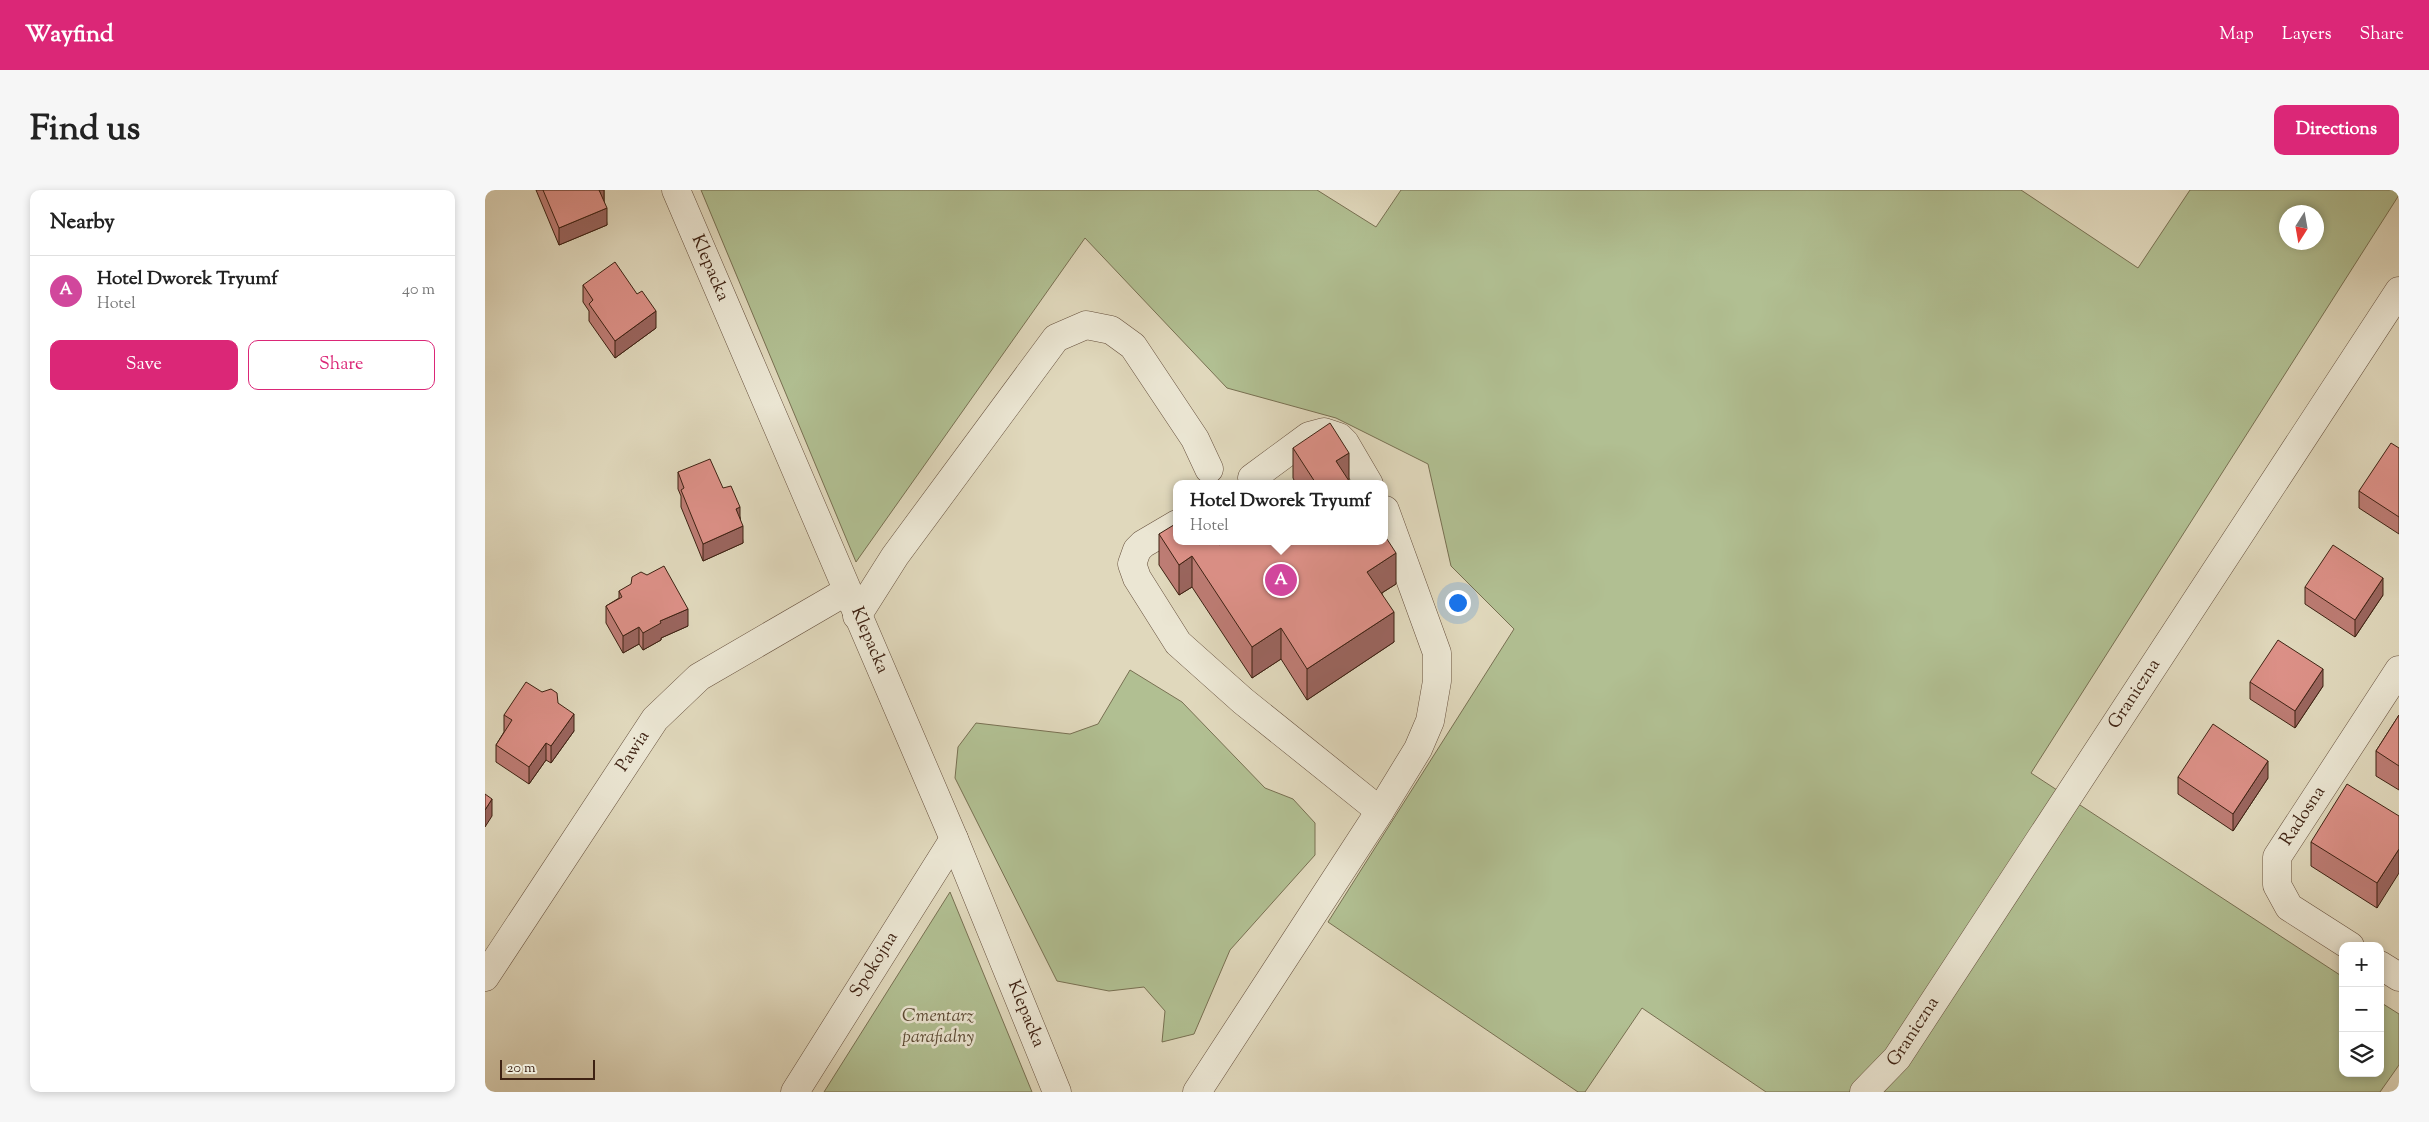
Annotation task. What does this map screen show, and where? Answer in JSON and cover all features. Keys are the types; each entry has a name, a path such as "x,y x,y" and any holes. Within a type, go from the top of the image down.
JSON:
{"street":[{"name":"Klepacka","path":"676,190 954,839 1057,1092"},
{"name":"Graniczna","path":"1864,1092 1897,1058 2399,291"},
{"path":"852,603 895,556 1056,338 1085,325 1111,330 1133,346 1195,439 1209,469"},
{"path":"1252,478 1309,436 1324,432 1339,437 1345,443 1367,480"},
{"path":"1197,1092 1380,811 1418,750 1430,721 1437,681 1437,653 1388,518"},
{"path":"1173,527 1137,550 1133,564 1137,578 1178,643 1243,701 1380,811"},
{"name":"Pawia","path":"485,977 655,718 699,677 852,603"},
{"name":"Radosna","path":"2345,942 2289,907 2277,885 2277,857 2399,670"},
{"name":"Spokojna","path":"795,1092 954,839"},
{"path":"2384,967 2399,976"}],"green space":[{"path":"701,190 1317,190 1376,227 1401,190 2021,190 2138,268 2190,190 2399,190 2399,195 2031,773 2339,974 2339,1077 2384,1077 2384,1005 2399,1014 2399,1065 2380,1092 1766,1092 1642,1008 1585,1092 1578,1092 1328,922 1514,629 1451,566 1428,464 1336,418 1227,388 1085,238 856,562"},
{"path":"1130,670 1182,702 1265,788 1293,799 1315,823 1315,855 1230,950 1194,1034 1162,1042 1165,1011 1144,987 1109,991 1057,981 955,778 958,747 976,723 1070,734 1098,724"},
{"name":"Cmentarz parafialny","path":"950,892 1032,1092 824,1092"}],"building":[{"path":"543,190 599,190 607,208 559,228"},
{"path":"615,262 637,294 642,291 656,311 615,341 589,304 593,300 583,285"},
{"path":"1330,423 1349,453 1336,461 1348,480 1314,480 1293,448"},
{"path":"2391,443 2399,448 2399,517 2359,491"},
{"path":"710,459 723,488 731,486 740,507 736,509 743,526 703,544 681,490 684,488 678,472"},
{"path":"1173,525 1173,545 1388,545 1388,541 1396,553 1367,572 1394,612 1307,669 1281,628 1252,647 1192,556 1179,565 1159,534"},
{"path":"2333,545 2383,578 2355,620 2305,587"},
{"path":"664,566 688,609 660,621 661,623 643,633 639,627 623,636 606,606 622,597 619,591 631,584 632,577 641,572 647,575"},
{"path":"2278,640 2323,669 2295,711 2250,682"},
{"path":"526,682 542,692 551,689 557,693 558,703 574,714 551,746 546,743 529,767 496,745 512,720 504,715"},
{"path":"2399,715 2399,766 2376,751"},
{"path":"2213,724 2268,761 2233,814 2178,777"},
{"path":"2347,784 2399,816 2399,849 2377,883 2311,842"},
{"path":"485,794 492,799 485,810"}],"place":[{"name":"Hotel Dworek Tryumf","path":"1281,580"}]}
